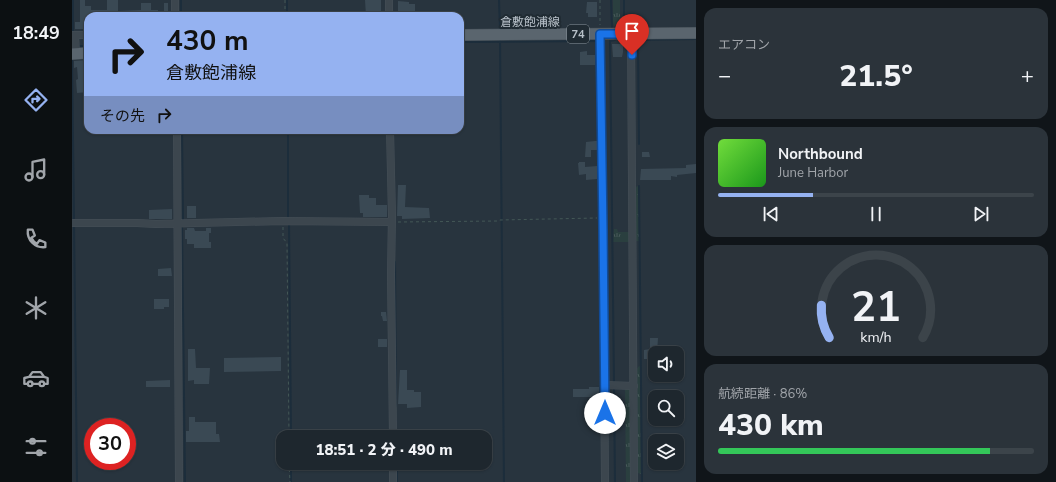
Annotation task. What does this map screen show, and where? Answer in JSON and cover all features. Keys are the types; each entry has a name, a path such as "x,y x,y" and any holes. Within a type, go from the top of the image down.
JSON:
{"main road":[{"name":"倉敷飽浦線","path":"464,35 696,33"}],"street":[{"path":"175,0 175,12"},
{"path":"389,0 389,12"},
{"path":"600,34 603,218 611,385 605,482"},
{"path":"632,34 634,482"},
{"path":"74,35 75,50"},
{"path":"177,134 181,223 179,482"},
{"path":"390,134 393,222 393,430"},
{"path":"72,223 137,222 156,224 282,221 393,222"},
{"path":"611,385 634,386"},
{"path":"393,470 393,482"}],"path":[{"path":"285,0 285,12"},
{"path":"600,0 600,34"},
{"path":"393,222 603,218"},
{"path":"282,221 283,238 287,243 289,430"},
{"path":"289,470 290,482"}],"green space":[{"path":"613,0 620,0 620,25 614,26 613,21"},
{"path":"638,186 639,241 636,241 636,187"},
{"path":"614,229 617,229 618,232 630,232 630,242 613,242"},
{"path":"640,366 641,474 638,473 637,369"},
{"path":"625,387 631,388 632,482 626,482"}],"building":[{"path":"80,0 85,0 85,6 91,6 91,10 107,10 107,0 118,0 118,11 141,10 141,3 151,3 151,10 158,10 158,12 84,12 84,29 75,29 75,22 80,22"},
{"path":"365,0 381,0 381,12 366,12"},
{"path":"398,1 415,4 415,12 398,12"},
{"path":"587,2 597,2 597,17 588,17 588,13 586,13"},
{"path":"164,3 168,3 168,11 164,12"},
{"path":"612,44 623,44 622,57 613,57"},
{"path":"587,51 587,55 595,55 595,65 580,65 580,52"},
{"path":"84,60 84,92 77,93 77,67 74,68 74,61"},
{"path":"597,141 597,150 591,150 591,157 585,157 586,142"},
{"path":"642,152 649,152 650,157 642,157"},
{"path":"579,162 585,162 585,167 597,166 597,179 586,180 586,174 579,175"},
{"path":"696,164 696,173 677,175 677,177 671,176 671,180 640,180 641,169 686,168 686,165"},
{"path":"398,185 406,185 405,207 429,208 430,218 402,219 402,216 397,216"},
{"path":"359,195 369,195 369,198 376,198 376,205 387,205 387,217 363,217 363,213 360,213"},
{"path":"187,206 196,206 196,218 187,218"},
{"path":"172,209 172,219 149,219 149,210"},
{"path":"187,228 194,228 195,231 206,231 206,228 211,228 211,233 209,233 209,242 211,242 211,248 194,248 194,244 187,244 187,239 185,239 185,230 187,230"},
{"path":"171,268 172,276 158,276 158,269"},
{"path":"154,299 169,299 169,307 164,307 164,309 154,309"},
{"path":"381,312 386,312 387,321 383,321"},
{"path":"650,338 658,338 657,346 650,346"},
{"path":"378,339 387,339 387,347 378,347"},
{"path":"188,349 195,349 196,368 210,368 209,384 194,384 194,380 188,381"},
{"path":"648,349 648,359 644,359 644,350"},
{"path":"281,357 281,371 224,372 224,358"},
{"path":"400,370 407,370 407,390 421,392 421,407 407,408 407,404 398,404"},
{"path":"170,380 170,387 146,387 146,381"},
{"path":"589,387 599,387 599,407 595,407 595,397 573,397 573,389 589,389"},
{"path":"189,417 195,417 195,422 216,422 216,434 219,434 220,442 186,442 186,431 189,431"}],"waterway":[{"path":"73,0 73,32"},
{"path":"181,0 181,12"},
{"path":"287,0 287,12"},
{"path":"499,0 500,29"},
{"path":"611,0 612,30"},
{"path":"624,0 624,28"},
{"path":"500,39 504,482"},
{"path":"637,40 696,39"},
{"path":"614,383 610,41 615,40"},
{"path":"638,40 639,144"},
{"path":"464,42 598,41"},
{"path":"72,46 84,46"},
{"path":"72,58 74,221"},
{"path":"182,134 183,221"},
{"path":"288,134 288,219"},
{"path":"639,186 642,482"},
{"path":"289,224 291,430"},
{"path":"74,225 77,482"},
{"path":"182,225 185,482"},
{"path":"395,262 396,406"},
{"path":"614,387 615,482"},
{"path":"291,470 291,482"},
{"path":"397,470 397,482"}],"route":[{"path":"605,413 600,34 632,34 632,55"}]}
